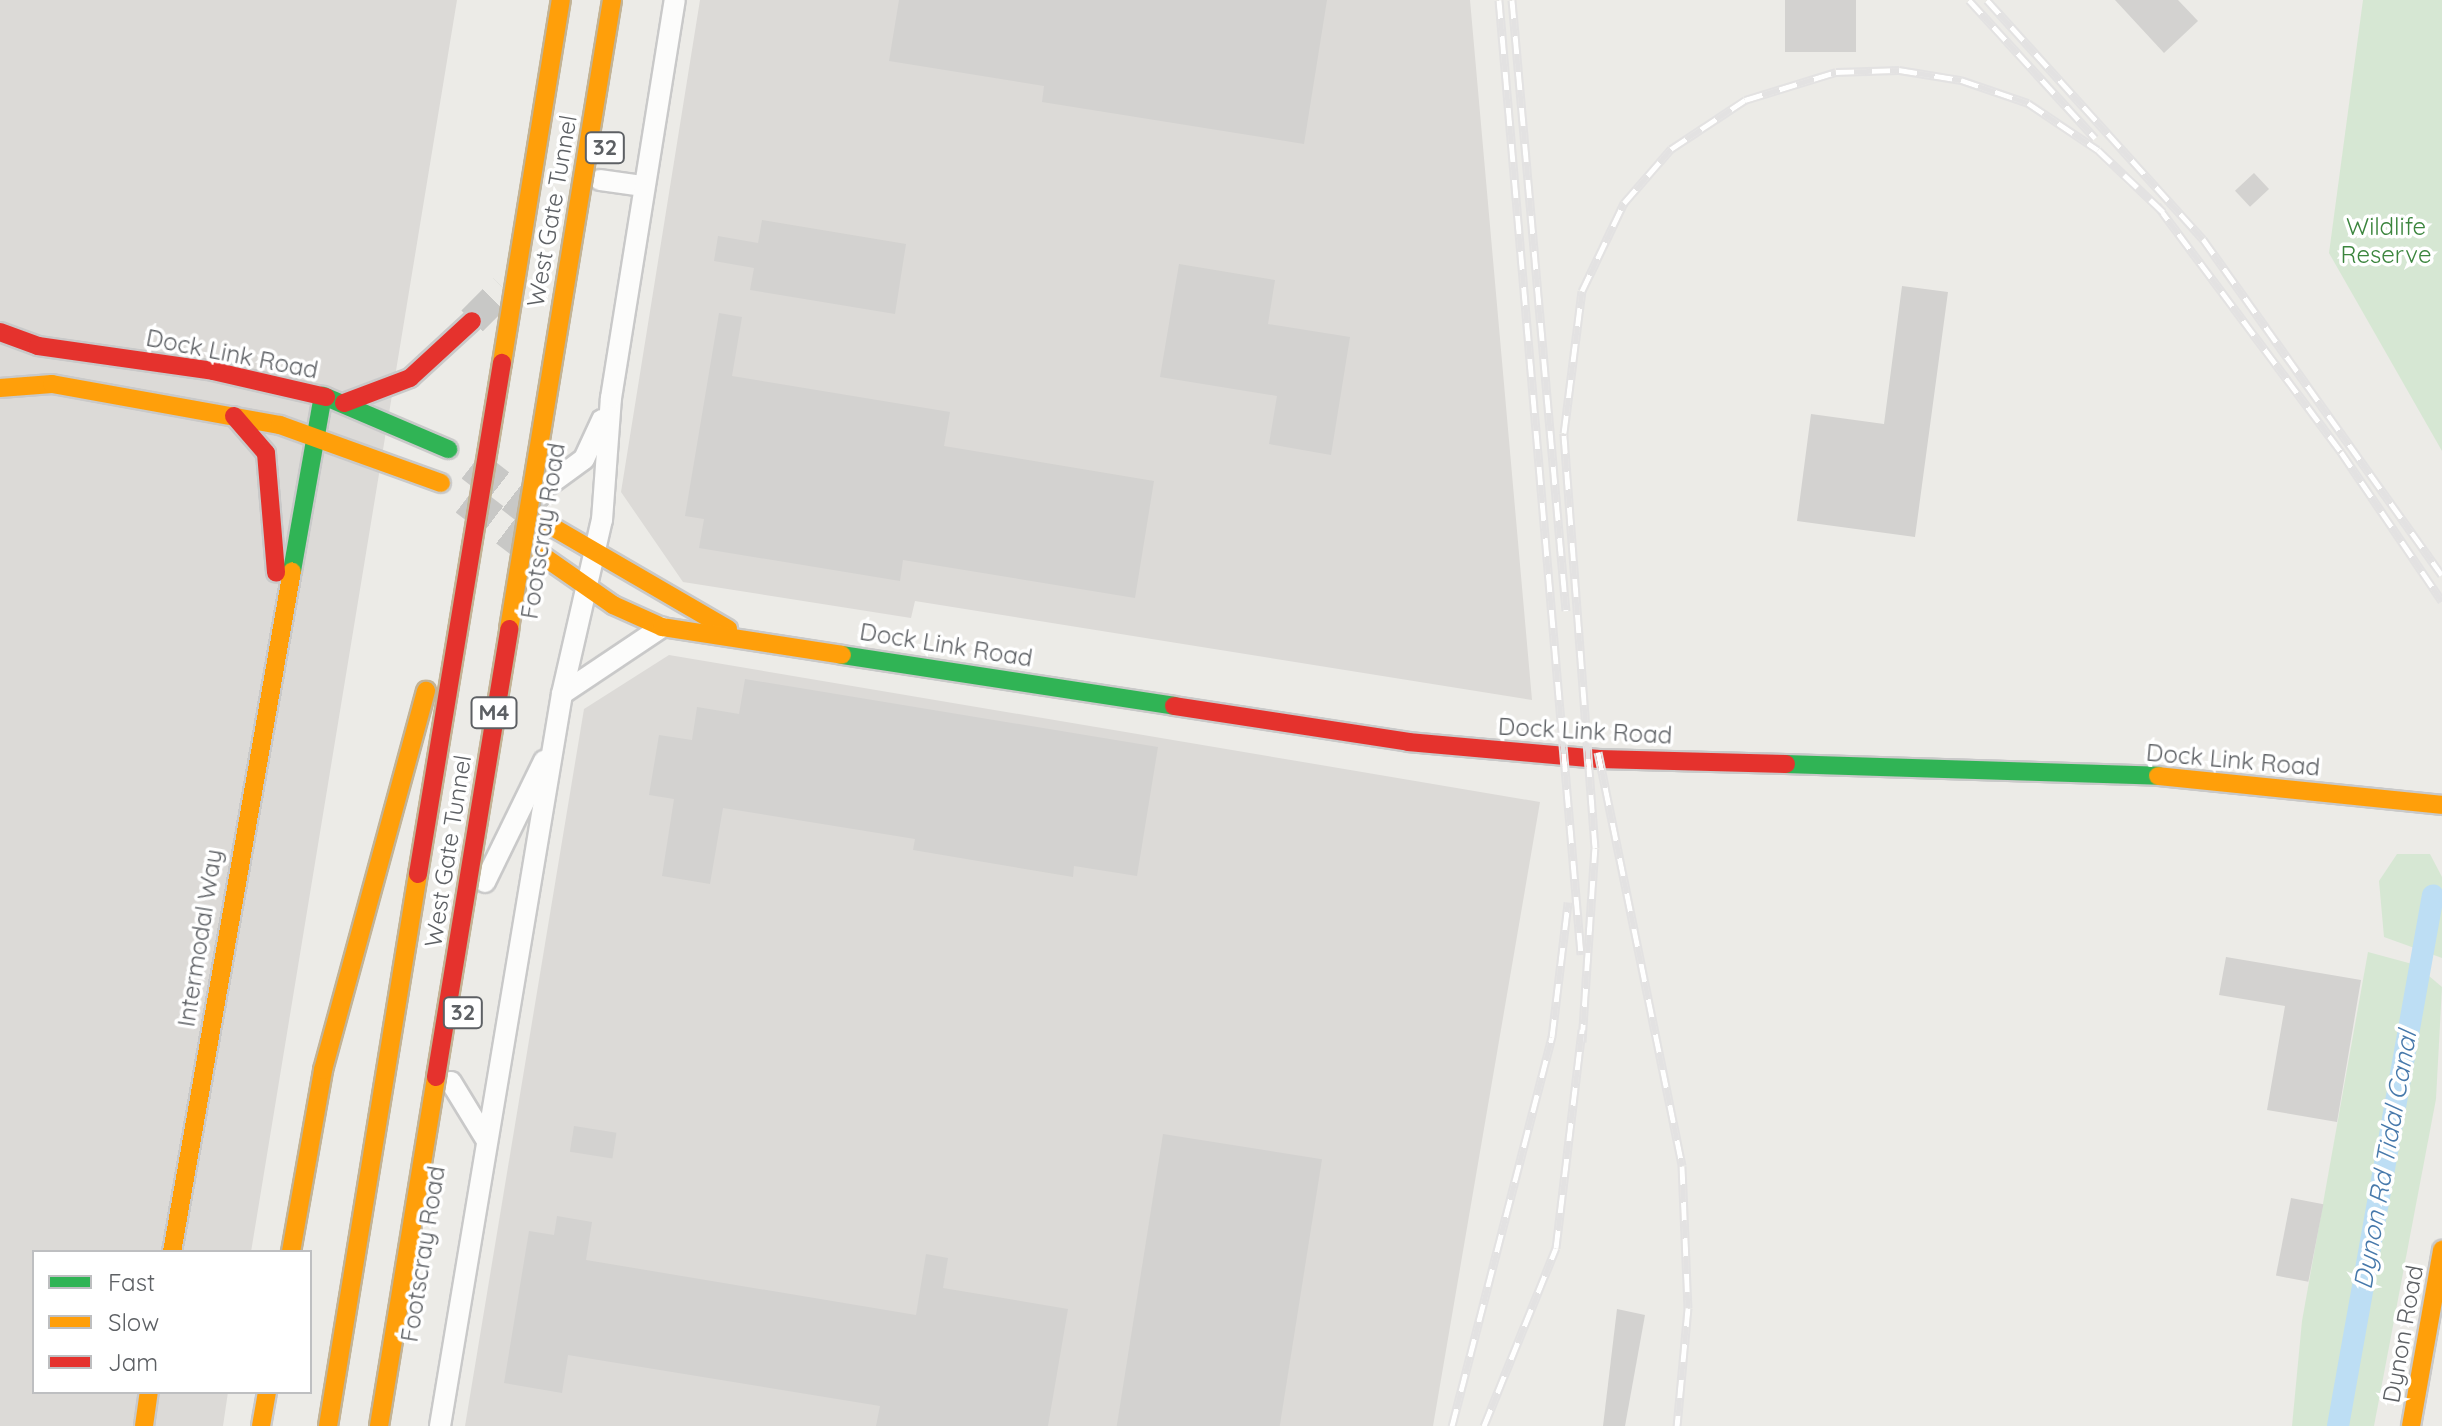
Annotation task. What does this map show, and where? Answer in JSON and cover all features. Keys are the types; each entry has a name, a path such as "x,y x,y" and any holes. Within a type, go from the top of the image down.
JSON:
{"main road":[{"name":"West Gate Tunnel","path":"328,1426 561,0"},
{"name":"West Gate Tunnel","path":"379,1426 612,0"},
{"name":"Footscray Road","path":"394,1426 631,0"},
{"path":"344,403 410,378 472,321"},
{"name":"Dock Link Road","path":"0,332 38,346 323,396 448,449"},
{"path":"0,388 52,384 234,416 316,435 441,483"},
{"name":"Intermodal Way","path":"172,1250 276,631 323,396"},
{"name":"Intermodal Way","path":"234,416 259,439 271,474 276,631"},
{"name":"Dock Link Road","path":"544,521 595,554 733,632"},
{"path":"291,1250 334,1024 472,530"},
{"name":"Dock Link Road","path":"539,554 586,589 662,627 733,632 1513,753 2117,773 2442,805"},
{"name":"Dynon Road","path":"2411,1426 2442,1250"},
{"path":"144,1426 149,1394"},
{"path":"261,1426 267,1394"}],"street":[{"name":"Footscray Road","path":"440,1426 562,694 595,554 611,398 675,0"},
{"path":"600,180 643,186"},
{"path":"549,485 584,459 611,398"},
{"path":"562,694 662,627"},
{"name":"Footscray Road","path":"485,882 554,740"},
{"path":"451,1082 487,1141"}],"shaded area":[{"path":"0,0 457,0 251,1250 32,1250 32,1394 228,1394 223,1426 0,1426"},
{"path":"700,0 1470,0 1532,700 915,601 911,618 683,582 621,492"},
{"path":"669,655 1540,802 1433,1426 465,1426 584,709"}],"green space":[{"name":"Wildlife Reserve","path":"2363,0 2442,0 2442,451 2329,253"},
{"path":"2397,854 2430,854 2442,877 2442,958 2384,937 2379,881"},
{"path":"2368,952 2416,965 2442,987 2436,1099 2374,1426 2292,1426 2302,1321"}],"building":[{"path":"899,0 1327,0 1304,144 1042,102 1044,86 889,61"},
{"path":"1785,0 1856,0 1856,52 1785,52"},
{"path":"2115,0 2178,0 2198,21 2164,53"},
{"path":"2254,173 2269,189 2250,207 2235,191"},
{"path":"762,220 906,244 895,314 750,290 754,268 714,261 718,236 758,243"},
{"path":"1179,264 1275,280 1268,324 1350,337 1331,455 1269,444 1277,396 1160,377"},
{"path":"1902,286 1948,292 1915,537 1797,521 1811,414 1884,424"},
{"path":"719,313 742,317 732,376 950,412 944,446 1154,481 1135,598 903,560 900,581 699,548 704,519 685,516"},
{"path":"745,679 1158,747 1137,876 1074,866 1073,877 913,850 915,839 723,808 710,884 662,876 674,799 649,795 659,735 692,740 697,707 739,714"},
{"path":"2226,957 2361,980 2337,1122 2267,1110 2285,1006 2219,995"},
{"path":"574,1126 616,1133 612,1158 570,1152"},
{"path":"1163,1134 1322,1159 1280,1426 1117,1426"},
{"path":"2291,1198 2323,1204 2308,1282 2276,1276"},
{"path":"557,1216 592,1222 586,1260 916,1315 926,1254 948,1258 943,1288 1068,1309 1048,1426 876,1426 880,1406 568,1355 562,1393 504,1383 529,1231 554,1235"},
{"path":"1617,1309 1645,1315 1625,1426 1603,1426"}],"waterway":[{"name":"Dynon Rd Tidal Canal","path":"2338,1426 2433,895"}],"tunnel":[{"path":"472,321 504,289"},
{"path":"472,465 543,520"},
{"path":"466,499 538,554"}],"railway":[{"path":"1499,0 1581,954"},
{"path":"1512,0 1566,611"},
{"path":"1969,0 2095,138"},
{"path":"1987,0 2203,239 2442,575"},
{"path":"1582,1042 1595,848 1564,433 1582,291 1624,203 1671,149 1745,100 1836,72 1899,70 1961,80 2028,103 2098,150 2163,212"},
{"path":"2157,205 2341,452 2442,601"},
{"path":"1598,752 1682,1166 1688,1308 1677,1426"},
{"path":"1452,1426 1552,1037 1568,902"},
{"path":"1484,1426 1556,1248 1582,1030"}],"traffic: fast":[{"path":"292,571 323,396"},
{"path":"326,397 448,449"},
{"path":"842,655 1174,706"},
{"path":"1786,764 2158,776"}],"traffic: slow":[{"path":"502,363 561,0"},
{"path":"509,629 612,0"},
{"path":"0,388 52,384 280,425 441,483"},
{"path":"544,522 728,629"},
{"path":"540,554 613,605 662,627 842,655"},
{"path":"172,1250 292,571"},
{"path":"291,1250 323,1070 426,691"},
{"path":"2158,776 2442,805"},
{"path":"328,1426 418,874"},
{"path":"379,1426 436,1077"},
{"path":"2411,1426 2442,1250"},
{"path":"144,1426 149,1394"},
{"path":"261,1426 267,1394"}],"traffic: jam":[{"path":"344,403 410,378 472,321"},
{"path":"0,332 38,346 213,371 326,397"},
{"path":"418,874 502,363"},
{"path":"234,416 266,453 276,573"},
{"path":"436,1077 509,629"},
{"path":"1174,706 1408,742 1599,759 1786,764"}]}
